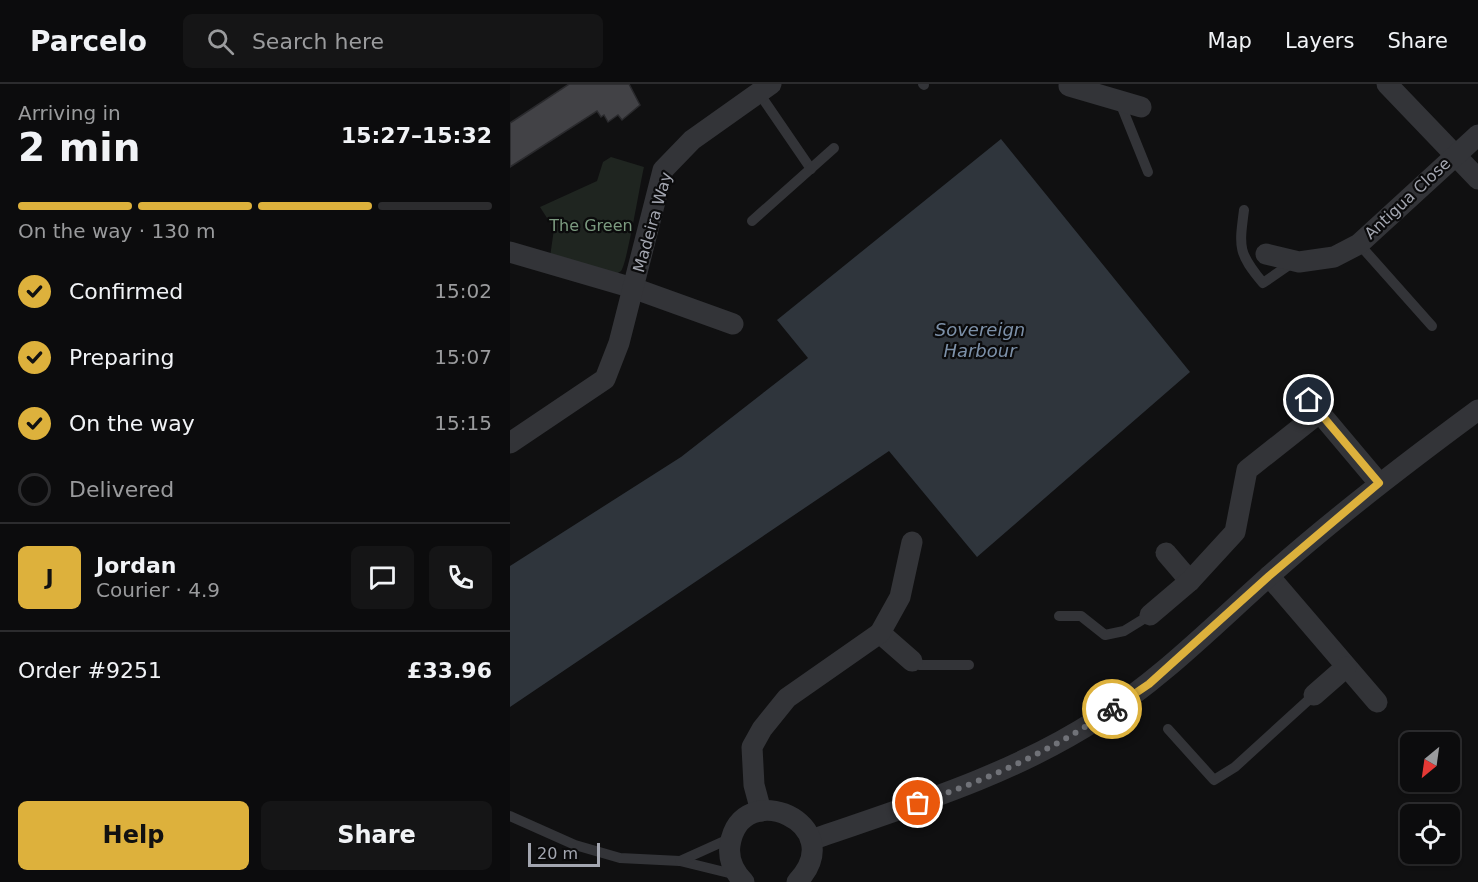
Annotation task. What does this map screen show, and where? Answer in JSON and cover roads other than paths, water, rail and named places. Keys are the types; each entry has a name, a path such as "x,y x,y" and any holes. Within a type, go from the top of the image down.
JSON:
{"street":[{"path":"1387,84 1478,178"},
{"path":"1066,85 1110,93 1141,107"},
{"name":"Madeira Way","path":"510,443 606,379 619,343 663,170 692,140 765,88"},
{"name":"Antigua Close","path":"1266,254 1294,261 1334,257 1359,244 1478,135"},
{"path":"510,252 633,288"},
{"name":"Madeira Way","path":"633,288 733,324"},
{"path":"1299,388 1379,483"},
{"path":"811,840 961,789 1058,743 1098,719 1149,684 1269,576 1379,483 1478,410"},
{"path":"1150,615 1190,581 1235,532 1247,470 1319,413"},
{"path":"761,811 754,785 752,747 762,729 787,698 880,633 900,597 912,542"},
{"path":"1166,553 1190,581"},
{"path":"1269,576 1377,702"},
{"path":"880,633 912,661"},
{"path":"1314,695 1346,667"},
{"path":"740,878 729,850 731,838 738,825 748,816 761,811 774,810 791,816 805,828 811,840 810,863 798,882"}],"lane":[{"name":"Madeira Way","path":"765,88 811,169"},
{"path":"1110,93 1148,172"},
{"path":"752,221 834,148"},
{"path":"1244,210 1240,243 1245,261 1263,284 1294,261"},
{"name":"Antigua Close","path":"1359,244 1432,326"},
{"path":"1059,616 1081,615 1105,635 1124,631 1150,615"},
{"path":"912,661 920,665 969,664"},
{"path":"1168,729 1214,780 1235,767 1314,695"},
{"path":"510,816 575,845 620,858 680,861 740,878"},
{"path":"680,861 731,838"}],"water":[{"name":"Sovereign Harbour","path":"1001,139 1190,372 977,557 889,451 510,707 510,566 681,457 808,358 777,320"}],"park label":[{"name":"The Green","path":"591,225"}]}
